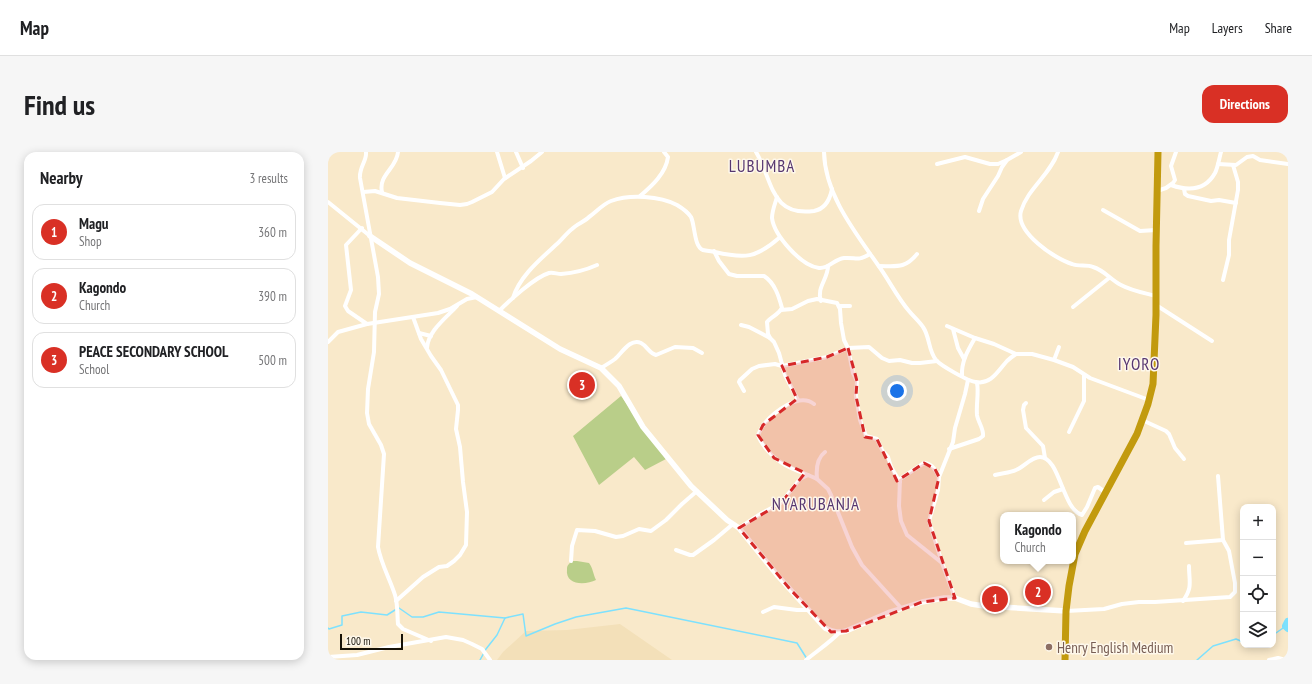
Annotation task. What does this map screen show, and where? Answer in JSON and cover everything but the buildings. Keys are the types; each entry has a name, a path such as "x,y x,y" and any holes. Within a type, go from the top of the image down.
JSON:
{"highway":[{"path":"1076,552 1105,492 1137,434 1149,400 1154,374 1153,362 1156,305 1158,152"},
{"path":"1065,660 1066,610 1073,564"}],"street":[{"path":"366,152 367,156 359,173 378,277 379,294 374,324 374,352 368,388 367,413 371,429 384,454 378,547 381,560 398,606 398,622 401,627 431,641"},
{"path":"382,192 380,187 382,181 398,157 398,152"},
{"path":"497,152 505,178"},
{"path":"516,152 522,168"},
{"path":"362,192 375,191 397,198 460,205 472,202 490,194 505,178 537,158 542,152"},
{"path":"640,197 650,188 665,168 668,157 664,152"},
{"path":"756,152 763,164 772,189 784,206 800,211 815,211 821,209 828,202 832,189"},
{"path":"824,152 827,174 841,208 860,241 879,266 908,310 925,330 929,348 937,362 968,380 977,383 990,379 1007,360 1016,354"},
{"path":"937,164 965,157 993,164 1007,160 1021,152"},
{"path":"1058,152 1056,159 1049,170 1026,199 1020,215 1023,224 1033,240 1054,255 1074,265 1092,266 1123,286 1156,296"},
{"path":"1157,191 1171,185 1175,180 1171,166 1176,152"},
{"path":"1171,185 1184,189 1196,189 1208,181 1215,172 1221,152"},
{"path":"1218,164 1233,165 1252,156 1260,160 1288,164"},
{"path":"979,211 983,199 1007,160"},
{"path":"1223,280 1229,255 1229,243 1239,185 1233,165"},
{"path":"1184,189 1185,194 1188,196 1212,201 1219,200 1236,203"},
{"path":"513,298 516,288 549,250 572,228 612,201 640,197 667,200 682,208 690,216 698,246 704,250 731,255 747,256 758,253 780,238"},
{"path":"777,197 772,217 780,238 795,254 809,264 818,268 828,266 838,259 845,258 857,260 870,254"},
{"path":"328,202 370,236 410,263 477,297 560,348 602,368 619,386 643,427 680,474 739,528 778,576 825,628 831,632 839,633"},
{"path":"1103,210 1140,230 1156,230"},
{"path":"362,228 346,245 351,290 344,306 368,324"},
{"path":"714,251 719,261 729,274 737,276 761,276 767,278 776,291 781,310"},
{"path":"879,266 903,265 916,254"},
{"path":"499,311 513,298 547,274 560,274 583,270 597,265"},
{"path":"821,301 819,292 822,283 826,278 828,266"},
{"path":"1073,307 1109,278"},
{"path":"427,348 428,341 439,325 467,299 477,297"},
{"path":"798,400 788,382 777,347 768,334 767,322 781,310 792,309 813,300 836,302 839,306 842,328 853,373 857,381 856,396 864,433 868,437 877,439 882,450 888,457 891,467 900,482"},
{"path":"328,342 338,332 368,324 438,313 459,305"},
{"path":"1156,305 1212,341"},
{"path":"839,306 850,306"},
{"path":"396,601 423,577 439,567 447,566 454,561 463,550 467,538 467,512 460,447 456,429 458,405 441,370 430,356 413,317"},
{"path":"741,325 749,327 770,338"},
{"path":"947,326 1016,354 1032,354 1054,360 1073,367 1084,375 1149,400"},
{"path":"953,329 958,348 964,359"},
{"path":"419,333 431,336"},
{"path":"962,376 964,359 975,338"},
{"path":"602,368 615,359 629,344 636,342 643,344 650,352 656,355 674,347 693,348 702,353"},
{"path":"744,391 739,382 740,380 752,369 759,366 776,364 782,366 827,357 848,348 869,347 882,358 889,361 900,360 912,363 937,362"},
{"path":"1054,360 1059,347"},
{"path":"1069,432 1084,401 1084,375"},
{"path":"955,598 929,521 938,490 939,477 954,438 955,428 968,380"},
{"path":"949,449 979,439 983,436 984,432 977,414 976,396 979,390 977,383"},
{"path":"814,404 807,400 798,400 783,408 763,425 758,435 762,444 774,458 783,465 817,479 828,489 852,547 862,565 902,609"},
{"path":"1026,403 1023,410 1026,428 1029,433 1042,444 1045,458"},
{"path":"1142,420 1166,431 1171,437 1175,448 1184,459"},
{"path":"817,479 817,464 822,454 825,452"},
{"path":"995,476 1015,470 1034,459 1040,457 1045,458 1052,464 1063,489 1077,513 1082,515 1088,507 1095,488 1098,487 1105,492"},
{"path":"939,477 935,469 927,463 924,463 902,477 900,482 899,513 903,528 907,535 942,563"},
{"path":"739,528 765,511 781,503 800,479 808,475"},
{"path":"806,660 818,649 829,643 839,633 890,612 944,598 955,598 971,604 984,606 1066,610 1104,609 1122,604 1139,602 1230,598 1235,592 1233,571 1229,551 1223,540 1218,476"},
{"path":"1044,500 1054,492 1063,489"},
{"path":"571,561 572,546 577,530 595,532 616,537 639,529 651,531 666,520 697,491"},
{"path":"676,550 681,553 693,555 733,524"},
{"path":"1186,543 1223,540"},
{"path":"1183,601 1190,588 1189,566"},
{"path":"763,612 774,607 809,610"},
{"path":"328,657 357,655 389,647 431,641 446,637 463,640 482,649 488,658"},
{"path":"1269,660 1278,658 1286,660"}],"highlighted area":[{"path":"848,348 857,381 856,396 865,437 877,439 897,481 924,463 935,469 939,477 929,521 955,598 922,602 846,631 831,632 789,588 739,528 781,503 805,473 774,458 758,435 763,425 797,399 782,366 827,357"}],"shaded area":[{"path":"577,370 597,381 587,400 566,389"},
{"path":"620,624 672,660 497,660 503,652 526,631 567,630"}],"green space":[{"path":"621,396 666,459 645,470 634,457 599,485 573,436"},
{"path":"572,561 589,563 596,580 587,583 577,583 569,579 567,569"}],"waterway":[{"path":"399,608 412,617 423,617 439,612 505,618"},
{"path":"480,660 486,649 497,635 505,618 523,614 526,636 576,617 626,608 797,643 807,659"},
{"path":"328,628 342,625 342,616 361,612 387,615 395,610"},
{"path":"1288,622 1286,626 1288,628"},
{"path":"1276,633 1286,626"},
{"path":"1197,660 1213,646 1236,639 1240,641"}],"place":[{"name":"PEACE SECONDARY SCHOOL","path":"582,385"},
{"name":"Kagondo","path":"1038,592"},
{"name":"Magu","path":"995,599"},
{"name":"Henry English Medium","path":"1049,647"}],"district":[{"name":"LUBUMBA","path":"762,166"},
{"name":"IYORO","path":"1139,364"},
{"name":"NYARUBANJA","path":"816,504"}]}
